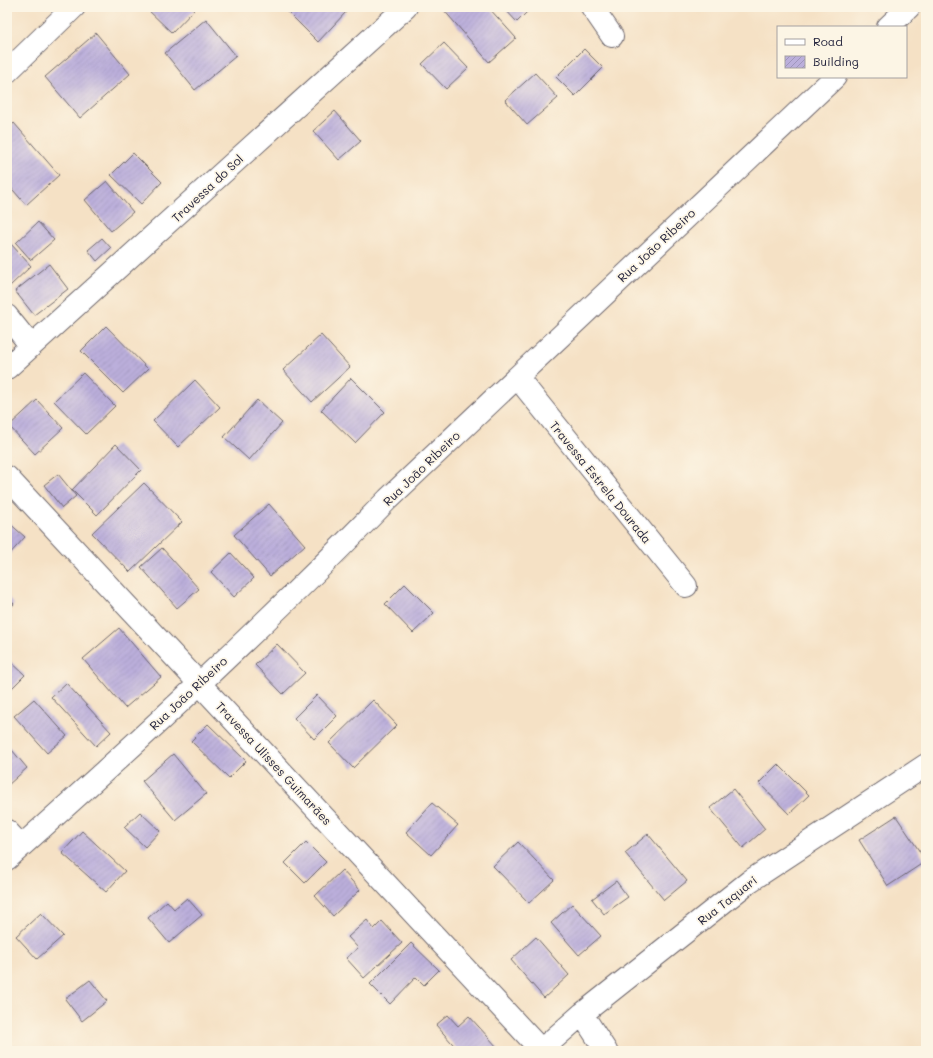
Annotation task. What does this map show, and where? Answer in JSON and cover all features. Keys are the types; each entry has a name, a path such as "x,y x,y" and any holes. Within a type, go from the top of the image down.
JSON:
{"street":[{"path":"7,72 74,7"},
{"name":"Travessa do Sol","path":"7,368 406,7"},
{"path":"592,7 612,36"},
{"path":"889,26 909,7"},
{"name":"Rua João Ribeiro","path":"12,845 200,682 350,539 388,499 834,78"},
{"path":"7,316 31,346"},
{"name":"Travessa Estrela Dourada","path":"517,377 686,586"},
{"name":"Travessa Ulisses Guimarães","path":"7,477 200,682 540,1051"},
{"name":"Rua Taquari","path":"540,1051 582,1014 750,881 926,766"},
{"path":"582,1014 606,1051"}],"building":[{"path":"145,7 191,7 194,10 172,33"},
{"path":"283,7 340,7 346,12 318,42"},
{"path":"488,7 516,38 489,62 442,8"},
{"path":"503,7 532,7 517,22"},
{"path":"206,19 236,56 195,90 165,53"},
{"path":"96,33 130,74 80,118 45,77"},
{"path":"444,43 468,68 446,89 422,64"},
{"path":"584,49 603,68 575,96 556,77"},
{"path":"535,73 558,98 527,125 505,100"},
{"path":"335,111 361,141 339,160 313,131"},
{"path":"14,123 59,175 26,205 7,183 7,130"},
{"path":"133,153 162,182 141,204 111,175"},
{"path":"107,181 133,212 111,231 85,200"},
{"path":"38,222 54,240 31,260 16,243"},
{"path":"102,238 111,248 97,261 88,250"},
{"path":"10,243 31,266 10,286 7,282 7,246"},
{"path":"49,264 68,289 34,315 15,291"},
{"path":"106,326 148,369 123,393 81,351"},
{"path":"321,335 350,367 312,402 283,370"},
{"path":"83,373 115,406 86,434 54,401"},
{"path":"351,378 385,412 355,443 321,410"},
{"path":"195,380 220,407 178,447 153,421"},
{"path":"37,400 63,428 35,454 9,426"},
{"path":"257,400 282,423 249,460 224,437"},
{"path":"116,444 141,470 97,515 72,490"},
{"path":"58,474 76,496 62,508 44,485"},
{"path":"144,483 182,522 130,572 92,533"},
{"path":"269,504 305,545 270,576 234,535"},
{"path":"7,521 25,537 7,557"},
{"path":"162,548 199,589 177,608 141,567"},
{"path":"231,553 254,578 234,597 211,572"},
{"path":"405,584 434,613 413,633 385,604"},
{"path":"7,596 14,604 7,611"},
{"path":"119,628 161,677 125,708 83,659"},
{"path":"277,644 305,673 283,694 255,665"},
{"path":"7,658 25,675 10,690 7,687"},
{"path":"66,683 111,732 96,746 51,697"},
{"path":"317,695 337,716 314,739 294,718"},
{"path":"34,699 67,736 47,753 14,716"},
{"path":"373,700 397,725 353,768 329,743"},
{"path":"208,724 246,761 229,778 191,741"},
{"path":"7,744 27,768 7,786"},
{"path":"173,754 206,794 175,820 142,781"},
{"path":"778,764 809,795 789,814 759,783"},
{"path":"733,789 765,829 743,848 710,808"},
{"path":"432,803 458,825 431,855 406,832"},
{"path":"140,812 160,831 145,847 124,827"},
{"path":"896,816 926,861 888,886 859,840"},
{"path":"82,831 125,871 106,892 62,853"},
{"path":"648,834 687,881 664,900 625,853"},
{"path":"306,842 326,862 305,883 285,863"},
{"path":"518,842 554,880 529,903 493,866"},
{"path":"342,870 360,890 333,916 315,896"},
{"path":"616,881 628,897 604,914 592,899"},
{"path":"187,898 202,915 169,943 148,918 167,901 174,909"},
{"path":"572,904 601,936 579,955 551,923"},
{"path":"41,913 63,936 37,959 16,936"},
{"path":"367,920 374,929 382,921 402,943 364,978 346,958 358,948 348,937"},
{"path":"536,937 569,975 544,998 511,960"},
{"path":"411,943 439,970 424,985 416,977 390,1004 370,984"},
{"path":"90,980 107,1001 82,1021 65,999"},
{"path":"448,1015 458,1026 469,1016 498,1048 494,1051 459,1051 436,1025"}]}
